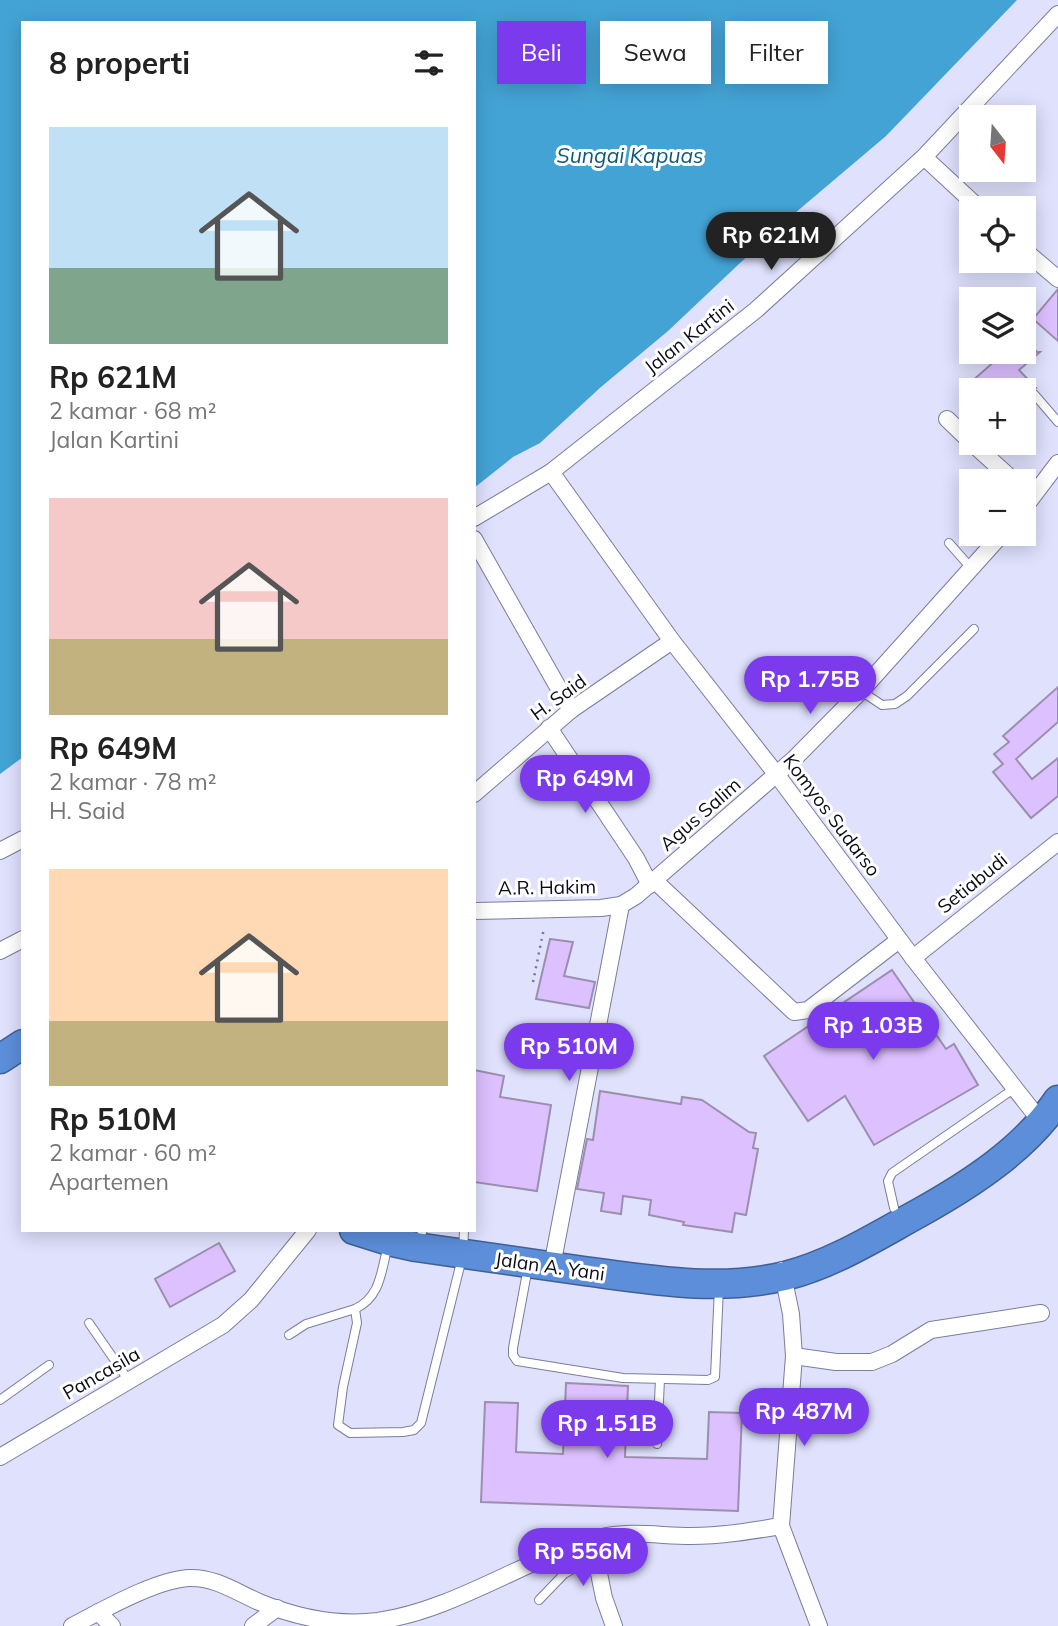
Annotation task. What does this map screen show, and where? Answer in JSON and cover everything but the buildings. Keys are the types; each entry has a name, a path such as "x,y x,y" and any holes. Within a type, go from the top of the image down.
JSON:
{"highway":[{"name":"Jalan A. Yani","path":"782,1270 894,1208 1048,1108"},
{"name":"Jalan A. Yani","path":"360,1232 388,1241 419,1238 463,1242 540,1265 679,1284 719,1284 749,1280 850,1250 930,1206 1002,1158 1048,1108"}],"street":[{"name":"Jalan Kartini","path":"476,517 551,472 756,310 924,157 1058,14"},
{"path":"924,157 966,196"},
{"path":"1036,260 1058,279"},
{"path":"947,419 959,430"},
{"path":"985,455 999,469"},
{"path":"1036,479 1058,463"},
{"name":"Komyos Sudarso","path":"551,472 672,641 777,775 913,958 1015,1088 1048,1108"},
{"path":"476,543 571,710"},
{"name":"Agus Salim","path":"621,905 652,883 777,775 861,691 991,546"},
{"name":"H. Said","path":"476,792 571,710 672,641"},
{"path":"549,728 652,883 794,1012 808,1010 899,940"},
{"path":"0,851 21,840"},
{"name":"Setiabudi","path":"913,958 1058,842"},
{"path":"540,1265 621,905"},
{"name":"A.R. Hakim","path":"476,911 601,908 621,905"},
{"path":"0,951 21,940"},
{"name":"Pancasila","path":"0,1457 223,1325 251,1300 305,1232"},
{"path":"782,1270 791,1314 794,1356 780,1526 819,1626"},
{"path":"794,1356 836,1362 872,1362 892,1354 931,1330 1041,1313"},
{"path":"72,1626 161,1585 186,1578 214,1581 277,1608 335,1624 381,1621 452,1599 592,1539 616,1534 709,1535 780,1526"},
{"path":"592,1539 604,1598 614,1626"},
{"path":"253,1626 277,1608"},
{"path":"98,1612 111,1626"}],"lane":[{"path":"1036,396 1058,422"},
{"path":"949,543 971,568"},
{"path":"861,691 882,705 895,704 907,696 974,629"},
{"path":"894,1208 888,1181 892,1173 1015,1088"},
{"path":"289,1335 306,1324 355,1310 366,1304 375,1294 388,1241"},
{"path":"355,1310 357,1323 338,1425 350,1433 414,1430 421,1423 425,1408 463,1242"},
{"path":"540,1265 513,1348 517,1361 623,1378 708,1380 715,1377 719,1284"},
{"path":"89,1323 128,1381"},
{"path":"0,1400 49,1365"},
{"path":"657,1444 660,1379"},
{"path":"539,1600 564,1574 596,1556"}],"path":[{"path":"533,982 544,928"}],"water":[{"name":"Sungai Kapuas","path":"0,0 1017,0 886,136 775,230 668,331 540,443 513,457 476,486 476,21 21,21 21,758 0,774"}]}
